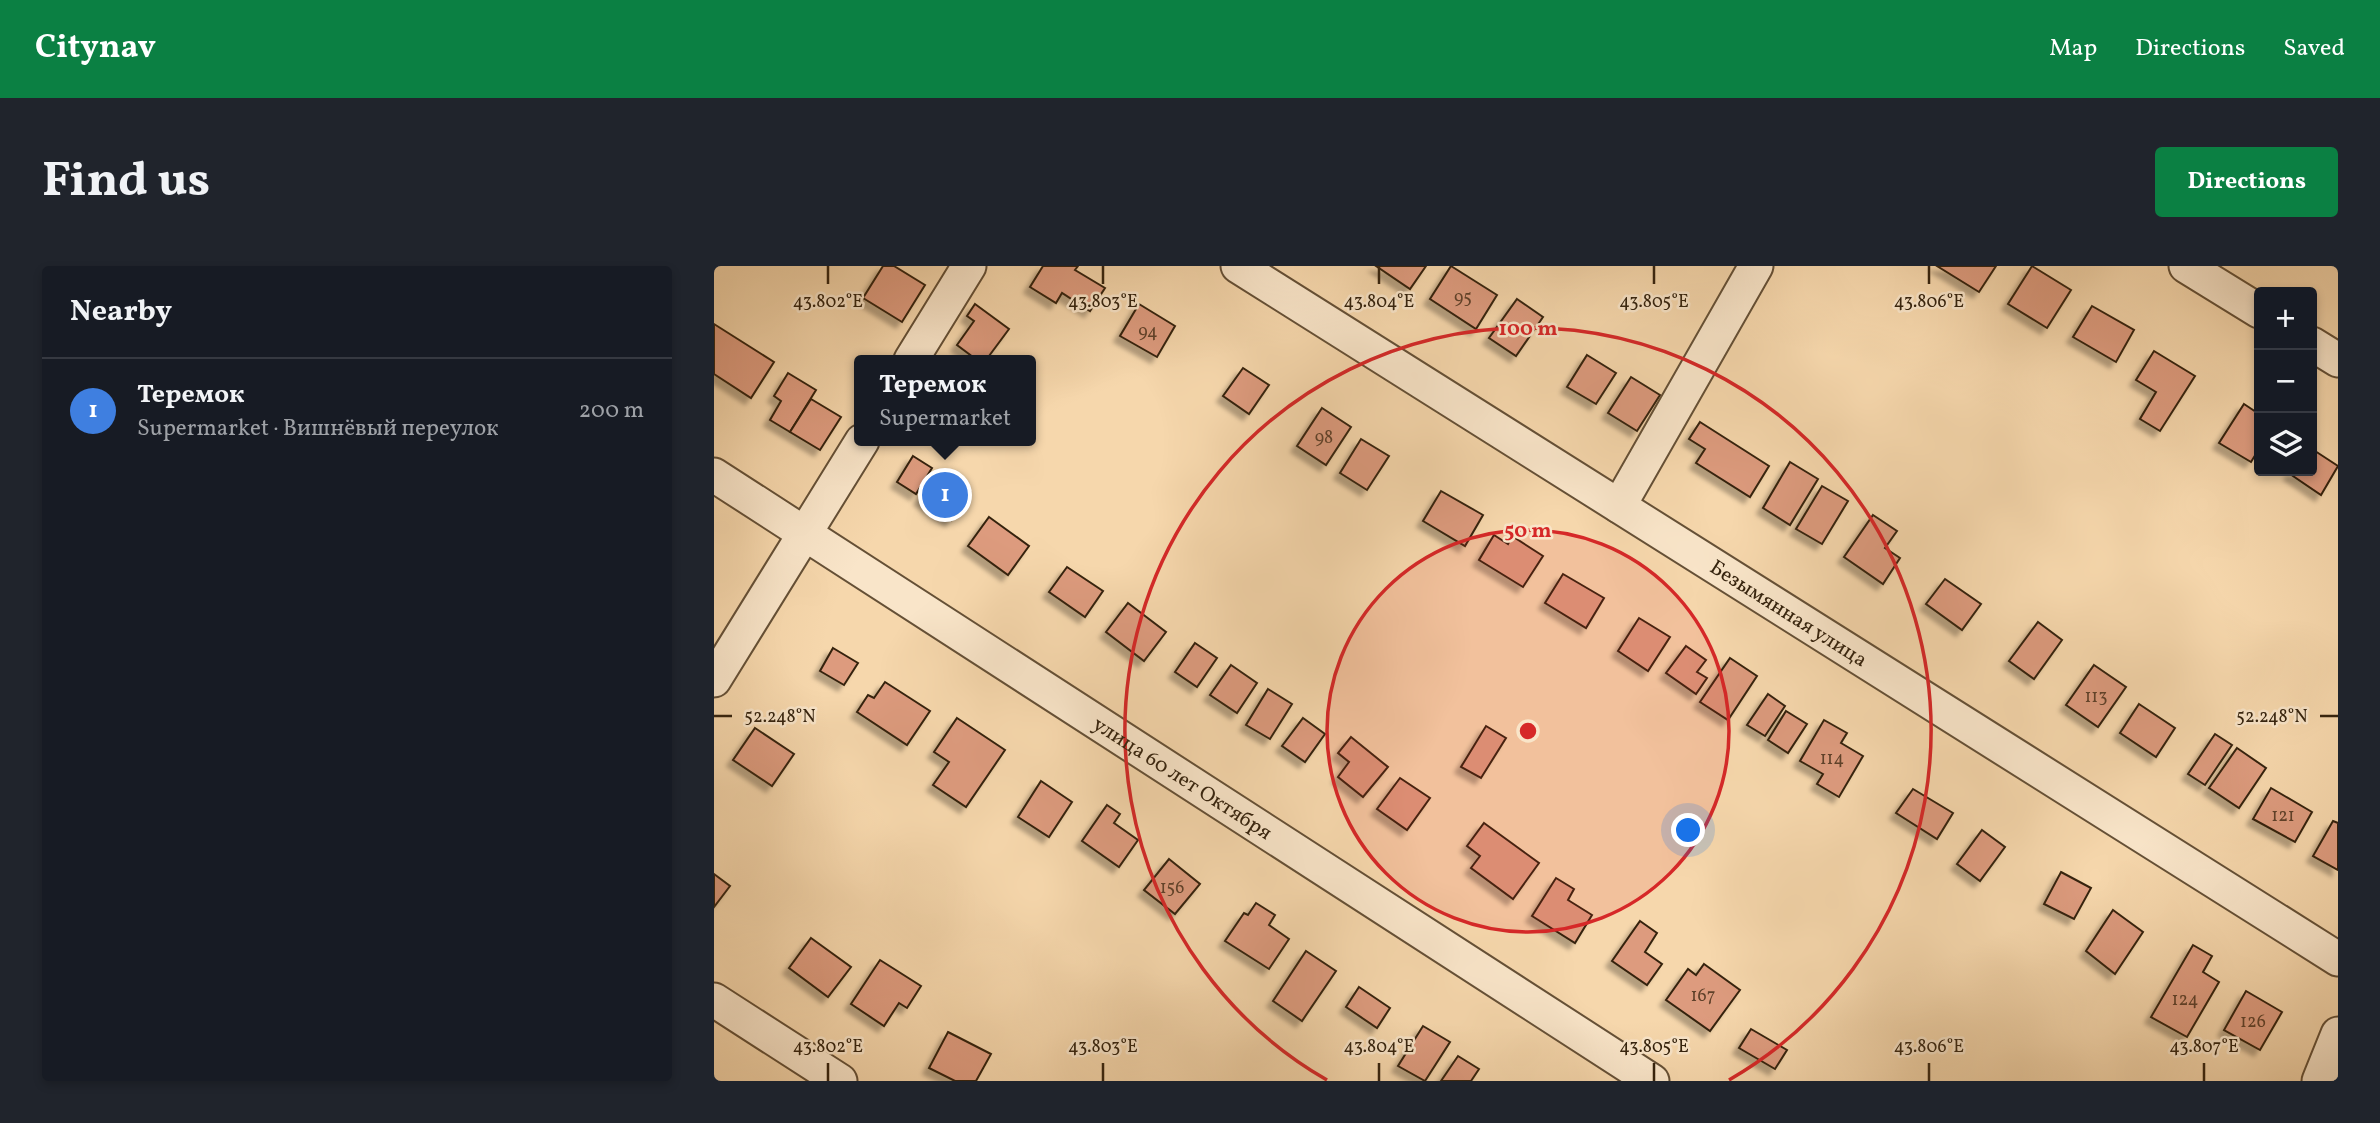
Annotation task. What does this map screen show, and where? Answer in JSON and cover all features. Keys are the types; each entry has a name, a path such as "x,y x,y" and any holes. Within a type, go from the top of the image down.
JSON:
{"street":[{"path":"914,355 969,266"},
{"name":"Безымянная улица","path":"1238,266 2338,959"},
{"path":"1619,506 1756,266"},
{"path":"2186,266 2254,308"},
{"path":"2317,347 2338,360"},
{"path":"714,680 859,446"},
{"name":"улица 60 лет Октября","path":"714,475 1652,1081"},
{"path":"714,1000 840,1081"},
{"path":"2319,1081 2338,1034"}],"building":[{"path":"883,266 894,266 925,285 902,322 863,298"},
{"path":"1043,266 1078,266 1075,270 1105,288 1090,311 1062,293 1056,303 1030,287"},
{"path":"1376,266 1426,266 1410,289"},
{"path":"1451,266 1497,295 1476,329 1430,299"},
{"path":"1937,266 1996,266 1979,292"},
{"path":"2032,266 2071,290 2047,328 2008,304"},
{"path":"1517,299 1543,317 1516,356 1489,338"},
{"path":"975,304 1009,329 990,355 970,355 957,345 974,321 967,316"},
{"path":"1139,304 1175,326 1157,357 1120,336"},
{"path":"2092,306 2134,330 2116,362 2073,337"},
{"path":"714,324 774,362 751,398 714,374"},
{"path":"2154,351 2195,376 2160,431 2140,419 2156,392 2136,380"},
{"path":"1587,355 1616,373 1596,404 1567,387"},
{"path":"1243,368 1269,385 1249,414 1223,396"},
{"path":"788,373 816,390 790,432 770,420 781,401 774,396"},
{"path":"1631,377 1660,395 1637,431 1608,413"},
{"path":"811,399 841,417 820,450 790,432"},
{"path":"2244,404 2254,411 2254,457 2251,462 2219,443"},
{"path":"1322,408 1351,427 1326,465 1297,446"},
{"path":"1700,422 1769,466 1750,497 1696,463 1705,449 1689,439"},
{"path":"1361,439 1389,456 1367,490 1340,473"},
{"path":"2317,452 2338,466 2321,495 2293,476 2317,476"},
{"path":"913,456 932,468 916,494 897,482"},
{"path":"1790,462 1818,479 1790,525 1763,508"},
{"path":"938,471 970,492 951,520 920,499"},
{"path":"1822,486 1848,501 1822,544 1796,529"},
{"path":"1441,491 1483,515 1465,546 1423,521"},
{"path":"1873,515 1897,531 1885,548 1900,558 1883,584 1844,557"},
{"path":"989,517 1029,546 1008,575 968,546"},
{"path":"1494,535 1508,544 1512,536 1543,556 1523,587 1479,560"},
{"path":"1067,567 1103,591 1085,617 1049,592"},
{"path":"1563,574 1604,598 1586,628 1545,603"},
{"path":"1945,579 1981,604 1962,630 1926,604"},
{"path":"1128,603 1166,632 1144,661 1106,632"},
{"path":"1639,618 1670,637 1648,671 1618,651"},
{"path":"2038,622 2062,640 2034,679 2009,661"},
{"path":"1195,643 1217,658 1197,687 1175,672"},
{"path":"1686,646 1706,660 1697,672 1707,678 1696,694 1666,673"},
{"path":"833,648 858,663 844,685 820,671"},
{"path":"1730,658 1757,676 1728,720 1700,702"},
{"path":"1231,665 1257,683 1237,713 1210,695"},
{"path":"2094,665 2126,687 2098,727 2066,705"},
{"path":"885,682 930,711 907,745 857,712 868,695 874,698"},
{"path":"1268,689 1292,704 1270,739 1246,725"},
{"path":"1768,694 1785,706 1765,736 1747,725"},
{"path":"2139,704 2175,728 2156,757 2120,733"},
{"path":"1786,711 1807,724 1788,753 1768,740"},
{"path":"957,718 1005,750 966,807 933,785 949,762 934,752"},
{"path":"1303,718 1325,734 1305,762 1282,746"},
{"path":"1824,720 1847,733 1841,743 1863,756 1839,797 1817,784 1823,774 1800,761"},
{"path":"1486,726 1506,738 1481,778 1461,767"},
{"path":"755,728 794,754 772,786 733,760"},
{"path":"2215,734 2232,745 2205,785 2188,774"},
{"path":"1351,737 1388,767 1363,797 1338,777 1349,762 1338,753"},
{"path":"2237,748 2266,768 2239,808 2209,788"},
{"path":"1400,778 1430,798 1407,830 1377,809"},
{"path":"1041,781 1072,802 1049,837 1018,817"},
{"path":"2271,788 2312,812 2295,842 2253,819"},
{"path":"1913,789 1953,813 1937,839 1896,813"},
{"path":"1107,805 1120,814 1114,823 1138,840 1119,867 1082,841"},
{"path":"2333,821 2338,823 2338,870 2313,856"},
{"path":"1484,823 1539,863 1513,899 1471,868 1480,856 1467,846"},
{"path":"1982,830 2005,847 1980,881 1957,864"},
{"path":"1169,859 1200,884 1175,914 1144,890"},
{"path":"2061,872 2091,888 2074,919 2044,904"},
{"path":"714,874 730,886 714,907"},
{"path":"1556,878 1574,889 1568,900 1592,915 1575,943 1532,916"},
{"path":"1256,903 1275,915 1269,925 1289,939 1269,969 1225,941 1244,913 1248,915"},
{"path":"2113,910 2143,932 2115,974 2086,951"},
{"path":"1640,921 1657,933 1645,952 1662,964 1647,985 1612,961"},
{"path":"811,938 851,967 828,997 789,968"},
{"path":"2193,945 2212,956 2203,972 2219,982 2187,1037 2151,1017"},
{"path":"1306,951 1336,971 1302,1021 1273,1001"},
{"path":"880,960 921,986 907,1008 899,1003 884,1026 851,1004"},
{"path":"1704,964 1740,990 1710,1031 1666,1000 1688,969 1696,975"},
{"path":"1359,987 1390,1008 1377,1028 1346,1007"},
{"path":"2246,991 2282,1012 2260,1050 2224,1030"},
{"path":"1423,1026 1450,1042 1425,1081 1398,1066"},
{"path":"1751,1029 1787,1050 1775,1069 1739,1048"},
{"path":"948,1032 991,1054 976,1081 955,1081 929,1068"},
{"path":"1458,1056 1479,1069 1471,1081 1441,1081"}],"place":[{"name":"Теремок","path":"945,495"}]}
